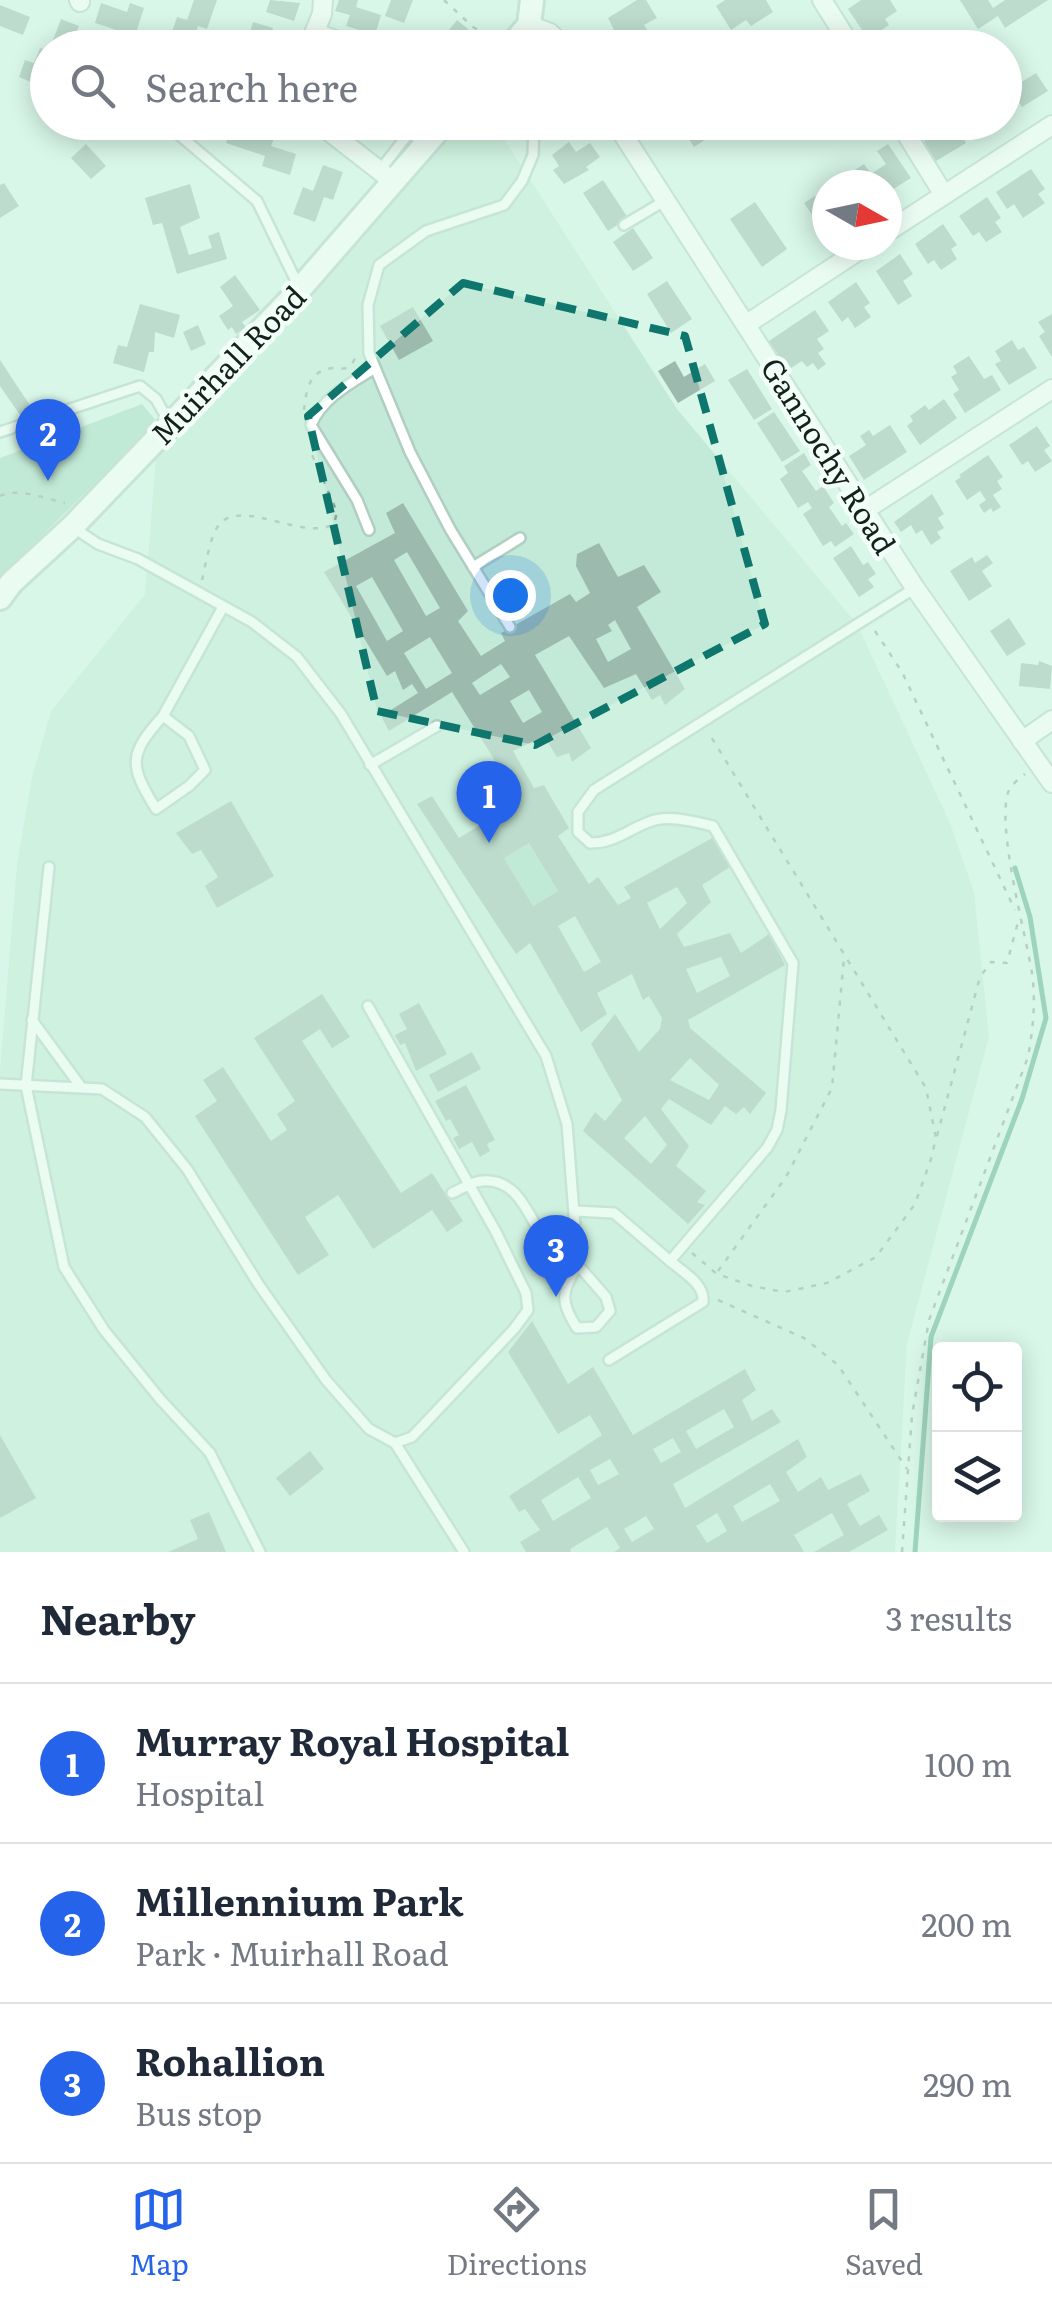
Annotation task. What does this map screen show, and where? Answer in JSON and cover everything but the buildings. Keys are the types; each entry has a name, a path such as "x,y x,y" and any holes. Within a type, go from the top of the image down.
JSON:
{"street":[{"path":"315,30 323,0"},
{"path":"531,30 532,0"},
{"path":"822,0 841,30"},
{"path":"902,222 1052,124"},
{"path":"340,140 387,176"},
{"name":"Muirhall Road","path":"0,598 10,583 79,519 300,288 387,176 430,140"},
{"name":"Gannochy Road","path":"626,140 915,588 1052,783"},
{"path":"910,140 944,194"},
{"path":"747,324 844,260"},
{"path":"866,510 1052,389"},
{"path":"1022,741 1052,720"}],"lane":[{"path":"185,140 257,200 300,288"},
{"path":"510,626 410,452 369,353 368,306 378,264 426,231 504,205 522,181 533,140"},
{"path":"624,225 666,200"},
{"path":"369,530 357,500 311,426 317,410 332,396 375,368"},
{"path":"0,432 140,386 156,399 170,424"},
{"path":"79,519 98,544 138,559 252,622 297,657 342,714 546,1056 567,1124 575,1211 578,1266 564,1286 566,1310 578,1328 596,1326 610,1311 606,1297 578,1266 572,1266 554,1252 520,1200 506,1187 482,1180 452,1193"},
{"path":"473,566 520,538"},
{"path":"670,1261 767,1148 776,1130 793,963 714,826 663,818 607,843 590,843 578,832 578,812 594,790 915,588"},
{"path":"163,716 189,736 205,770 156,808 138,781 134,765 144,737 163,716 223,608"},
{"path":"370,765 437,726"},
{"path":"49,866 26,1086 64,1267 104,1330 210,1453 260,1552"},
{"path":"368,1006 471,1185 526,1293 528,1310 514,1330 412,1436 395,1443"},
{"path":"32,1020 81,1087"},
{"path":"0,1084 102,1090 145,1117 187,1169 326,1380 370,1428 395,1443 464,1552"},
{"path":"575,1211 614,1212 704,1294 704,1302 698,1308 610,1360"}],"path":[{"path":"444,0 476,30"},
{"path":"303,416 307,386 316,374 323,369 351,366 369,338"},
{"path":"199,592 215,531 222,521 236,515 320,530 334,524 337,512 309,447"},
{"path":"0,496 19,493 72,505 79,519"},
{"path":"683,1246 717,1274 784,1292 826,1283 876,1257 915,1204 980,977 991,962 1007,962 1019,918 902,672 866,619"},
{"path":"702,722 926,1088 936,1138"},
{"path":"902,1552 912,1415 929,1320 1028,1058 1035,1019 1032,974 1019,918 1006,806 1010,788 1037,764"},
{"path":"717,1274 786,1177 832,1088 844,956"},
{"path":"704,1294 804,1338 838,1364 908,1470"}],"highlighted area":[{"path":"463,283 685,336 765,624 535,745 377,711 308,416"}],"shaded area":[{"path":"445,140 505,140 677,409 857,624 950,823 974,892 989,1037 907,1344 895,1552 0,1552 0,1070 17,864 32,777 51,711 145,594 156,458"},
{"path":"142,404 157,422 0,577 0,458"},
{"path":"529,843 558,891 533,906 504,858"}],"waterway":[{"path":"915,1552 931,1337 1022,1099 1046,1018 1030,917 1015,868"}],"place":[{"name":"Millennium Park","path":"48,481"},
{"name":"Murray Royal Hospital","path":"489,843"},
{"name":"Rohallion","path":"556,1297"}]}
